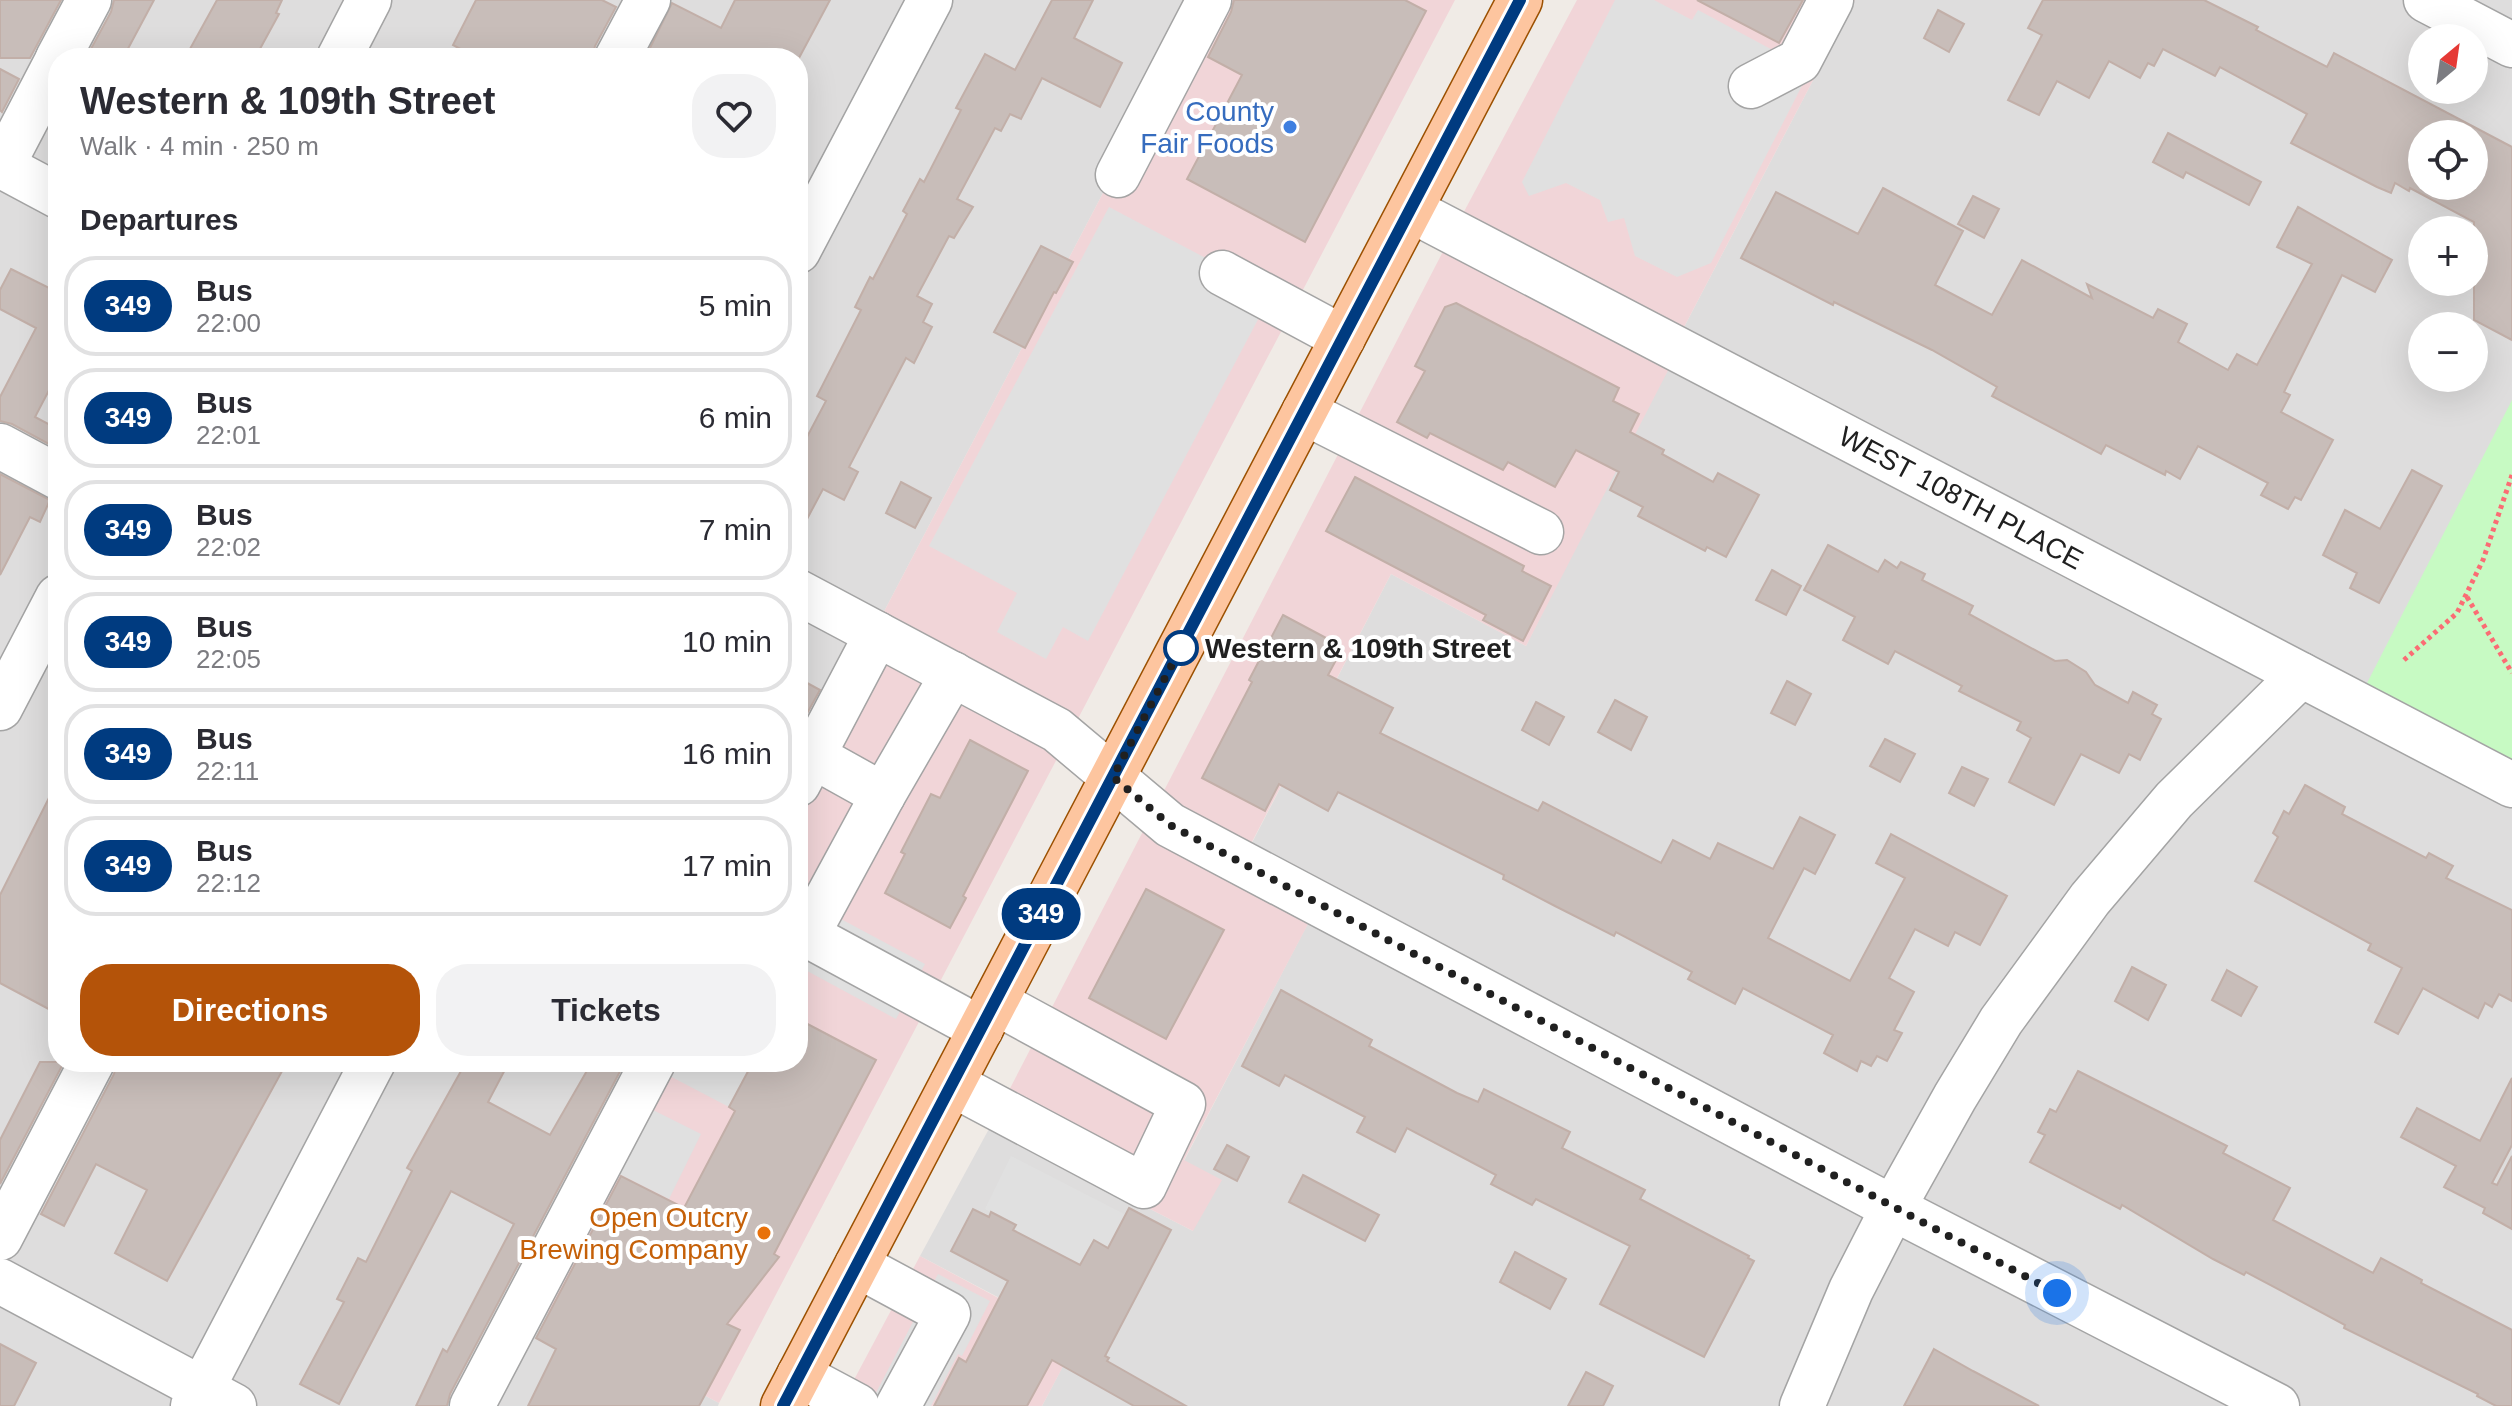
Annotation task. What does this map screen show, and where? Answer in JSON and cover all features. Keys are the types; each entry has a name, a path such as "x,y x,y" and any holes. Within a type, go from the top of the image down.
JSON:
{"main road":[{"path":"791,1391 1520,0"}],"street":[{"path":"63,48 89,0"},
{"path":"344,48 369,0"},
{"path":"622,48 648,0"},
{"path":"808,232 930,0"},
{"path":"1118,175 1209,0"},
{"path":"1751,86 1799,61 1831,0"},
{"path":"2426,0 2512,45"},
{"path":"48,77 1,165 48,191"},
{"name":"WEST 108TH PLACE","path":"1411,210 2512,785"},
{"path":"1222,273 1343,338"},
{"path":"1304,412 1541,532"},
{"path":"0,446 48,472"},
{"path":"808,597 1057,730 1170,825 1893,1208 2277,1406"},
{"path":"0,708 48,616"},
{"path":"808,764 877,634"},
{"path":"808,924 953,674"},
{"path":"1802,1406 1851,1290 1893,1208 2001,1021 2090,899 2174,800 2301,675"},
{"path":"808,771 883,795"},
{"path":"808,935 1183,1104 1144,1186 952,1084"},
{"path":"0,1238 87,1072"},
{"path":"0,1281 210,1400 368,1072"},
{"path":"472,1406 648,1072"},
{"path":"857,1265 948,1314 898,1406"},
{"path":"791,1391 857,1406"}],"path":[{"path":"2404,660 2457,613 2483,560 2512,475"},
{"path":"2466,596 2512,673"}],"shaded area":[{"path":"0,0 1204,0 808,757 808,48 48,48 48,1072 643,1072 524,1300 719,1403 718,1406 0,1406"},
{"path":"1204,0 1455,0 719,1403 524,1300 643,1072 808,1072 808,757"},
{"path":"1577,0 1855,0 1671,352 1676,355 1526,646 1391,574 1240,865 1318,905 1184,1160 1222,1180 1193,1231 990,1127 1451,236"},
{"path":"1615,0 1654,0 1692,20 1698,10 1810,70 1711,263 1677,277 1635,256 1624,218 1608,222 1600,200 1566,183 1529,196 1522,182"},
{"path":"1855,0 2512,0 2512,1406 1042,1406 1077,1339 920,1256 990,1127 1193,1231 1184,1161 1317,906 1240,866 1391,574 1526,646 1671,352"},
{"path":"1109,207 1272,293 1088,641 1063,627 1046,659 997,632 1017,593 929,546"},
{"path":"808,901 925,964 896,1019 808,971"},
{"path":"665,1072 748,1072 729,1107"},
{"path":"647,1107 701,1134 669,1199 615,1172"},
{"path":"1011,1156 1126,1215 1108,1248 1094,1240 1080,1265 1013,1230 1016,1225 985,1209"},
{"path":"920,1256 1077,1340 1042,1406 840,1406"},
{"path":"938,1274 990,1301 962,1356 958,1354 931,1406 869,1406"}],"green space":[{"path":"2512,400 2512,761 2366,685"}],"building":[{"path":"0,0 61,0 30,58 0,58"},
{"path":"114,0 154,0 128,48 91,48"},
{"path":"217,0 282,0 276,13 279,14 260,48 191,48"},
{"path":"476,0 602,0 616,7 594,48 459,48 453,45"},
{"path":"735,0 830,0 804,48 650,48 672,3 721,28"},
{"path":"1052,0 1093,0 1074,38 1122,63 1100,107 1042,78 1021,119 1010,114 1001,131 995,128 957,199 973,207 954,238 949,236 917,296 932,304 923,322 932,327 914,363 906,358 849,467 858,472 844,500 823,489 808,517 808,435 826,401 817,396 861,310 855,307 907,214 903,211 920,179 924,182 961,110 956,108 985,54 1015,70"},
{"name":"County Fair Foods","path":"1234,0 1405,0 1426,11 1305,242 1187,179 1242,75 1208,57"},
{"path":"1697,0 1803,0 1779,43"},
{"path":"2043,0 2204,0 2327,67 2334,53 2408,92 2408,104 2431,104 2461,120 2408,120 2408,190 2395,183 2391,193 2291,143 2307,114 2220,67 2215,76 2163,49 2154,66 2148,63 2140,78 2109,61 2089,98 2057,81 2039,115 2008,100 2042,35 2028,28"},
{"path":"1938,10 1964,24 1949,52 1924,38"},
{"path":"0,69 19,79 2,112 0,110"},
{"path":"2168,133 2261,182 2249,205 2186,172 2183,178 2153,162"},
{"path":"2488,134 2512,147 2512,340 2488,327 2488,312 2474,312 2474,296 2488,296 2488,216 2463,216 2433,200 2488,200"},
{"path":"1883,188 1963,231 1935,285 1992,315 2022,260 2092,298 2087,284 2153,318 2158,309 2187,324 2178,342 2228,370 2237,354 2257,365 2312,264 2277,247 2298,207 2392,260 2375,292 2342,275 2284,392 2290,395 2281,412 2333,440 2301,500 2295,497 2288,509 2261,495 2268,483 2198,446 2180,479 2166,471 2165,475 2106,445 2101,454 1992,396 1997,387 1932,350 1834,302 1833,305 1741,258 1776,192 1858,234"},
{"path":"1973,196 1999,209 1984,238 1958,224"},
{"path":"1041,246 1073,262 1025,348 994,332"},
{"path":"11,269 48,288 48,392 35,417 48,424 48,444 0,421 0,397 36,328 0,309 0,290"},
{"path":"1456,303 1619,388 1613,401 1639,414 1630,432 1664,450 1662,454 1713,482 1718,473 1759,495 1726,557 1707,547 1705,551 1638,516 1643,507 1610,490 1619,472 1576,450 1555,487 1508,462 1503,470 1430,433 1427,438 1397,422 1425,371 1415,366 1445,307"},
{"path":"2412,470 2442,486 2379,603 2350,588 2357,573 2323,555 2345,510 2380,529"},
{"path":"0,474 48,499 48,504 40,522 30,517 0,575"},
{"path":"1355,477 1524,566 1522,571 1551,586 1523,641 1483,620 1486,615 1326,531"},
{"path":"901,482 931,498 915,528 886,513"},
{"path":"1828,545 1878,572 1885,560 1897,568 1901,562 1925,574 1922,580 1973,606 1969,614 2055,661 2067,660 2086,672 2095,685 2128,703 2133,692 2157,705 2152,714 2161,719 2140,760 2129,754 2119,773 2081,754 2054,805 2009,782 2031,738 2017,730 2021,722 1959,691 1962,686 1895,651 1888,664 1843,640 1855,617 1804,590"},
{"path":"1772,570 1801,586 1786,615 1756,600"},
{"path":"1283,615 1343,647 1328,675 1393,708 1380,733 1538,811 1543,802 1661,863 1673,840 1710,859 1718,843 1773,869 1800,817 1835,835 1815,874 1804,868 1768,938 1850,981 1905,878 1876,863 1891,834 2007,896 1980,945 1955,932 1948,946 1915,929 1889,978 1914,992 1894,1030 1902,1033 1887,1061 1877,1056 1871,1066 1861,1061 1857,1071 1824,1053 1833,1035 1743,988 1735,1004 1688,979 1692,972 1616,932 1614,936 1555,906 1503,879 1504,875 1338,792 1328,811 1279,784 1265,811 1202,778"},
{"path":"1787,681 1811,694 1795,725 1771,713"},
{"path":"808,683 820,690 808,712"},
{"path":"1615,700 1647,717 1631,750 1598,732"},
{"path":"1536,702 1564,717 1549,745 1522,730"},
{"path":"1885,739 1915,754 1900,782 1870,766"},
{"path":"970,740 1028,771 963,896 966,898 950,928 885,893 905,854 901,852 931,794 940,798"},
{"path":"1962,767 1988,779 1974,806 1949,793"},
{"path":"2305,785 2345,807 2342,814 2426,858 2429,853 2453,866 2446,878 2512,910 2512,1001 2499,994 2492,1007 2485,1003 2478,1018 2423,988 2398,1034 2375,1022 2402,968 2368,950 2371,944 2255,881 2278,837 2273,833 2284,811 2289,814"},
{"path":"48,800 48,1009 0,983 0,895"},
{"path":"1146,889 1224,930 1166,1039 1089,998"},
{"path":"2132,967 2166,985 2148,1020 2115,1001"},
{"path":"2227,970 2257,987 2241,1016 2212,1000"},
{"path":"1281,990 1372,1040 1369,1046 1457,1093 1478,1102 1484,1089 1570,1132 1562,1148 1645,1190 1640,1199 1749,1256 1754,1261 1704,1357 1600,1304 1630,1246 1536,1199 1532,1205 1491,1184 1496,1175 1407,1128 1395,1152 1357,1132 1365,1117 1285,1075 1279,1086 1242,1066"},
{"path":"808,1024 876,1060 774,1254 779,1257 727,1324 740,1330 699,1406 528,1406 556,1349 536,1338 621,1176 684,1208 735,1111 729,1107 748,1072 808,1072"},
{"path":"40,1062 48,1062 48,1072 59,1072 0,1184 0,1140"},
{"path":"2078,1071 2227,1146 2223,1153 2290,1188 2273,1220 2373,1273 2381,1258 2422,1280 2421,1283 2512,1330 2512,1406 2496,1406 2478,1394 2344,1328 2345,1325 2246,1272 2244,1275 2213,1259 2122,1205 2120,1209 2030,1162 2045,1135 2038,1132 2050,1109 2056,1112"},
{"path":"282,1072 167,1281 115,1253 147,1190 96,1164 64,1226 41,1214 114,1074"},
{"path":"460,1072 504,1072 488,1102 550,1135 586,1072 620,1072 450,1394 447,1406 416,1406 443,1349 447,1352 514,1224 451,1191 339,1404 300,1384 344,1302 337,1299 358,1258 366,1262 412,1171 407,1168"},
{"path":"2512,1078 2512,1145 2492,1183 2497,1185 2512,1156 2512,1229 2483,1213 2485,1208 2444,1187 2456,1166 2401,1137 2417,1108 2480,1141"},
{"path":"1227,1145 1249,1157 1237,1181 1214,1169"},
{"path":"1303,1175 1379,1215 1365,1241 1289,1202"},
{"path":"1129,1208 1171,1230 1105,1356 1109,1358 1107,1361 1186,1406 1134,1406 1052,1360 1027,1406 934,1406 959,1358 966,1362 1008,1281 951,1251 973,1209 989,1217 991,1212 1016,1225 1013,1230 1080,1265 1094,1240 1108,1248"},
{"path":"1515,1252 1566,1279 1550,1309 1500,1282"},
{"path":"0,1344 36,1363 14,1406 0,1406"},
{"path":"1934,1349 1973,1371 2039,1406 1904,1406"},
{"path":"1586,1372 1613,1386 1603,1406 1568,1406"}],"bus line":[{"name":"349","path":"783,1406 1520,0"}],"place":[{"name":"County Fair Foods","path":"1290,127"},
{"name":"Western & 109th Street","path":"1181,648"},
{"name":"Open Outcry Brewing Company","path":"764,1233"}],"route":[{"path":"1181,648 1186,638 1113,777 1170,825 2057,1293"}]}
